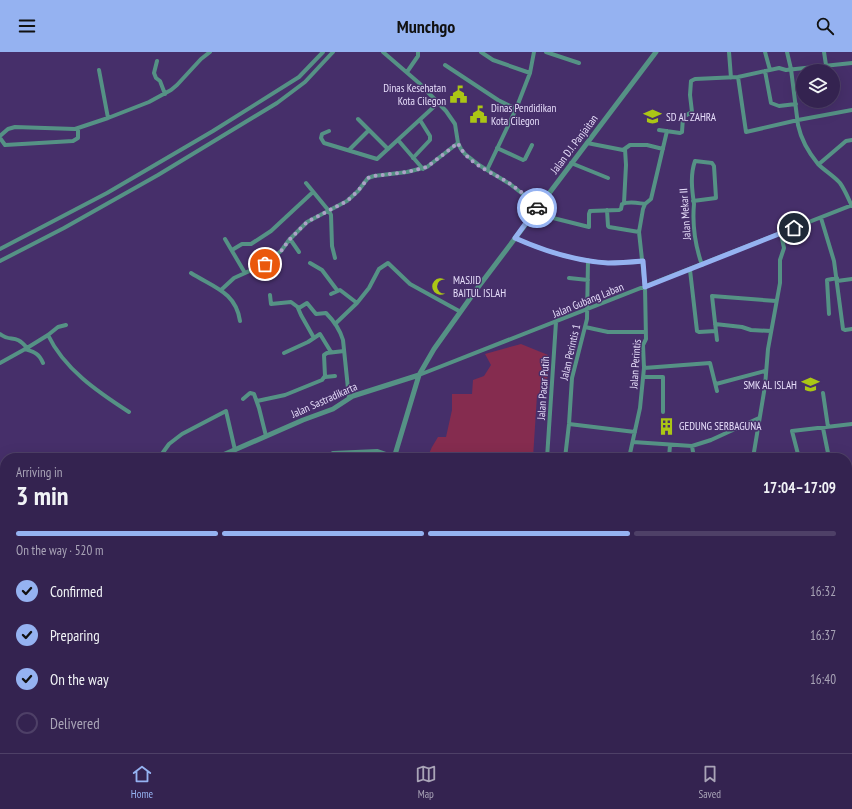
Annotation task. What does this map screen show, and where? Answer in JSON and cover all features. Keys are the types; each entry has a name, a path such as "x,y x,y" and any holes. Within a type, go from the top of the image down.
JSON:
{"street":[{"path":"78,128 78,138 73,141 6,145 0,137 8,129 15,127 78,128 148,102 165,94 177,85 201,59 210,52"},
{"path":"0,249 108,193 213,131 299,77 324,52"},
{"path":"0,261 158,176 277,102 305,82 333,52"},
{"path":"383,52 419,83 424,90 446,111 454,121 458,143 461,150 465,154 510,184 538,206"},
{"path":"407,72 418,56 418,52"},
{"path":"481,52 493,60 530,73"},
{"path":"487,170 516,109 530,73 534,52"},
{"path":"546,52 579,63"},
{"name":"Jalan D.I. Panjaitan","path":"395,453 419,376 434,349 459,311 656,52"},
{"path":"729,52 731,78"},
{"path":"765,52 771,103 779,106 796,104 792,70 787,52"},
{"path":"824,52 826,64"},
{"path":"157,61 154,73 156,78 160,81 165,94"},
{"path":"839,64 852,63"},
{"path":"446,65 498,100 516,109"},
{"path":"659,130 682,132 683,117 692,112 690,95 692,80 731,78 779,68 785,70 796,69"},
{"path":"98,70 108,118"},
{"path":"738,77 746,132 852,110"},
{"path":"329,131 322,134 324,143 375,159 379,158 438,103"},
{"path":"796,108 799,130 805,144 819,164 842,185 852,205"},
{"path":"358,118 388,149"},
{"path":"413,158 430,140 430,136 420,120"},
{"path":"349,150 369,130"},
{"name":"Jalan Perintis","path":"630,453 640,408 644,377 643,345 646,339 645,287 639,232 645,204 651,199 668,131"},
{"path":"398,140 423,168"},
{"path":"819,164 846,142 852,140"},
{"path":"220,290 234,278 265,264 281,251 290,239 307,222 347,201 358,191 368,178 423,168 430,165 458,143"},
{"path":"586,143 625,149 630,145 663,149"},
{"path":"497,148 523,160 525,159 532,145"},
{"path":"533,213 589,227 590,211 620,210 622,204 624,203 626,165 625,149"},
{"name":"Jalan Mekar II","path":"693,201 714,199 716,197 713,164 704,161 696,161 692,175 693,234 702,265"},
{"path":"571,163 608,178"},
{"path":"306,183 331,215 332,246 335,258"},
{"path":"232,250 242,244 251,244 271,231 313,192"},
{"path":"108,193 115,200"},
{"path":"624,203 633,202 645,204"},
{"name":"Jalan Gubang Laban","path":"419,376 852,205"},
{"path":"607,210 608,227 639,232"},
{"path":"821,218 833,256 843,329 852,329"},
{"path":"755,453 765,386 765,373 771,331 780,283 780,260 784,248 781,234"},
{"path":"515,238 546,250 570,257 609,263 643,261"},
{"path":"225,239 245,273"},
{"path":"290,239 299,252"},
{"name":"Jalan Perintis 1","path":"566,453 570,424 574,363 585,327 587,310 588,260"},
{"path":"310,263 322,270 337,290 340,290 357,303"},
{"path":"335,324 357,303 369,288 379,269 388,263 410,284 440,302 459,311"},
{"path":"690,270 697,331 716,331"},
{"path":"191,273 231,298 236,305 240,321"},
{"path":"569,278 588,280"},
{"path":"829,314 827,280 852,279"},
{"path":"331,294 337,290"},
{"path":"270,295 271,304 291,302 298,308 300,315 314,338"},
{"path":"717,340 713,296 776,301"},
{"path":"298,308 307,303 316,314 326,314 341,334 349,398"},
{"name":"Jalan Pacar Putih","path":"547,453 556,322"},
{"path":"715,324 742,327 750,330 771,331"},
{"path":"0,363 26,349 58,326 66,325"},
{"path":"585,327 608,332 646,332"},
{"path":"0,334 5,338 19,339 26,349 35,352 40,356 43,363"},
{"path":"48,334 52,345 77,374 90,385 129,412"},
{"path":"284,353 320,334 331,352"},
{"path":"325,377 323,356 331,352 344,351"},
{"path":"644,368 710,363 717,391"},
{"path":"663,367 663,412"},
{"path":"716,384 765,373"},
{"path":"257,402 285,395 320,381 325,377 335,376"},
{"name":"Jalan Sastradikarta","path":"228,453 333,409 349,398 419,376"},
{"path":"644,377 663,377"},
{"path":"243,399 252,392 257,402 266,436"},
{"path":"823,394 828,453"},
{"path":"163,453 169,444 182,434 225,411 227,411 235,450"},
{"path":"633,442 692,446 711,440 759,418"},
{"path":"570,424 635,432"},
{"path":"798,453 792,432 794,430 826,428 852,424"},
{"path":"669,453 670,445"},
{"path":"692,446 693,453"},
{"path":"333,453 371,451 384,453"}],"shaded area":[{"path":"521,344 548,355 547,393 537,395 533,453 429,453 438,437 446,437 452,410 452,394 472,394 473,380 484,376 491,365 485,354"}],"way so far":[{"path":"265,264 281,251 289,240 307,222 347,201 355,195 368,178 418,170 427,167 458,143 461,150 469,158 519,190 538,206 537,208"}],"place":[{"name":"Dinas Kesehatan Kota Cilegon","path":"459,94"},
{"name":"Dinas Pendidikan Kota Cilegon","path":"478,114"},
{"name":"SD AL ZAHRA","path":"653,117"},
{"name":"MASJID BAITUL ISLAH","path":"440,286"},
{"name":"SMK AL ISLAH","path":"810,385"},
{"name":"GEDUNG SERBAGUNA","path":"666,426"}],"route":[{"path":"537,208 515,238 531,245 570,257 609,263 643,261 645,287 794,228"}]}
